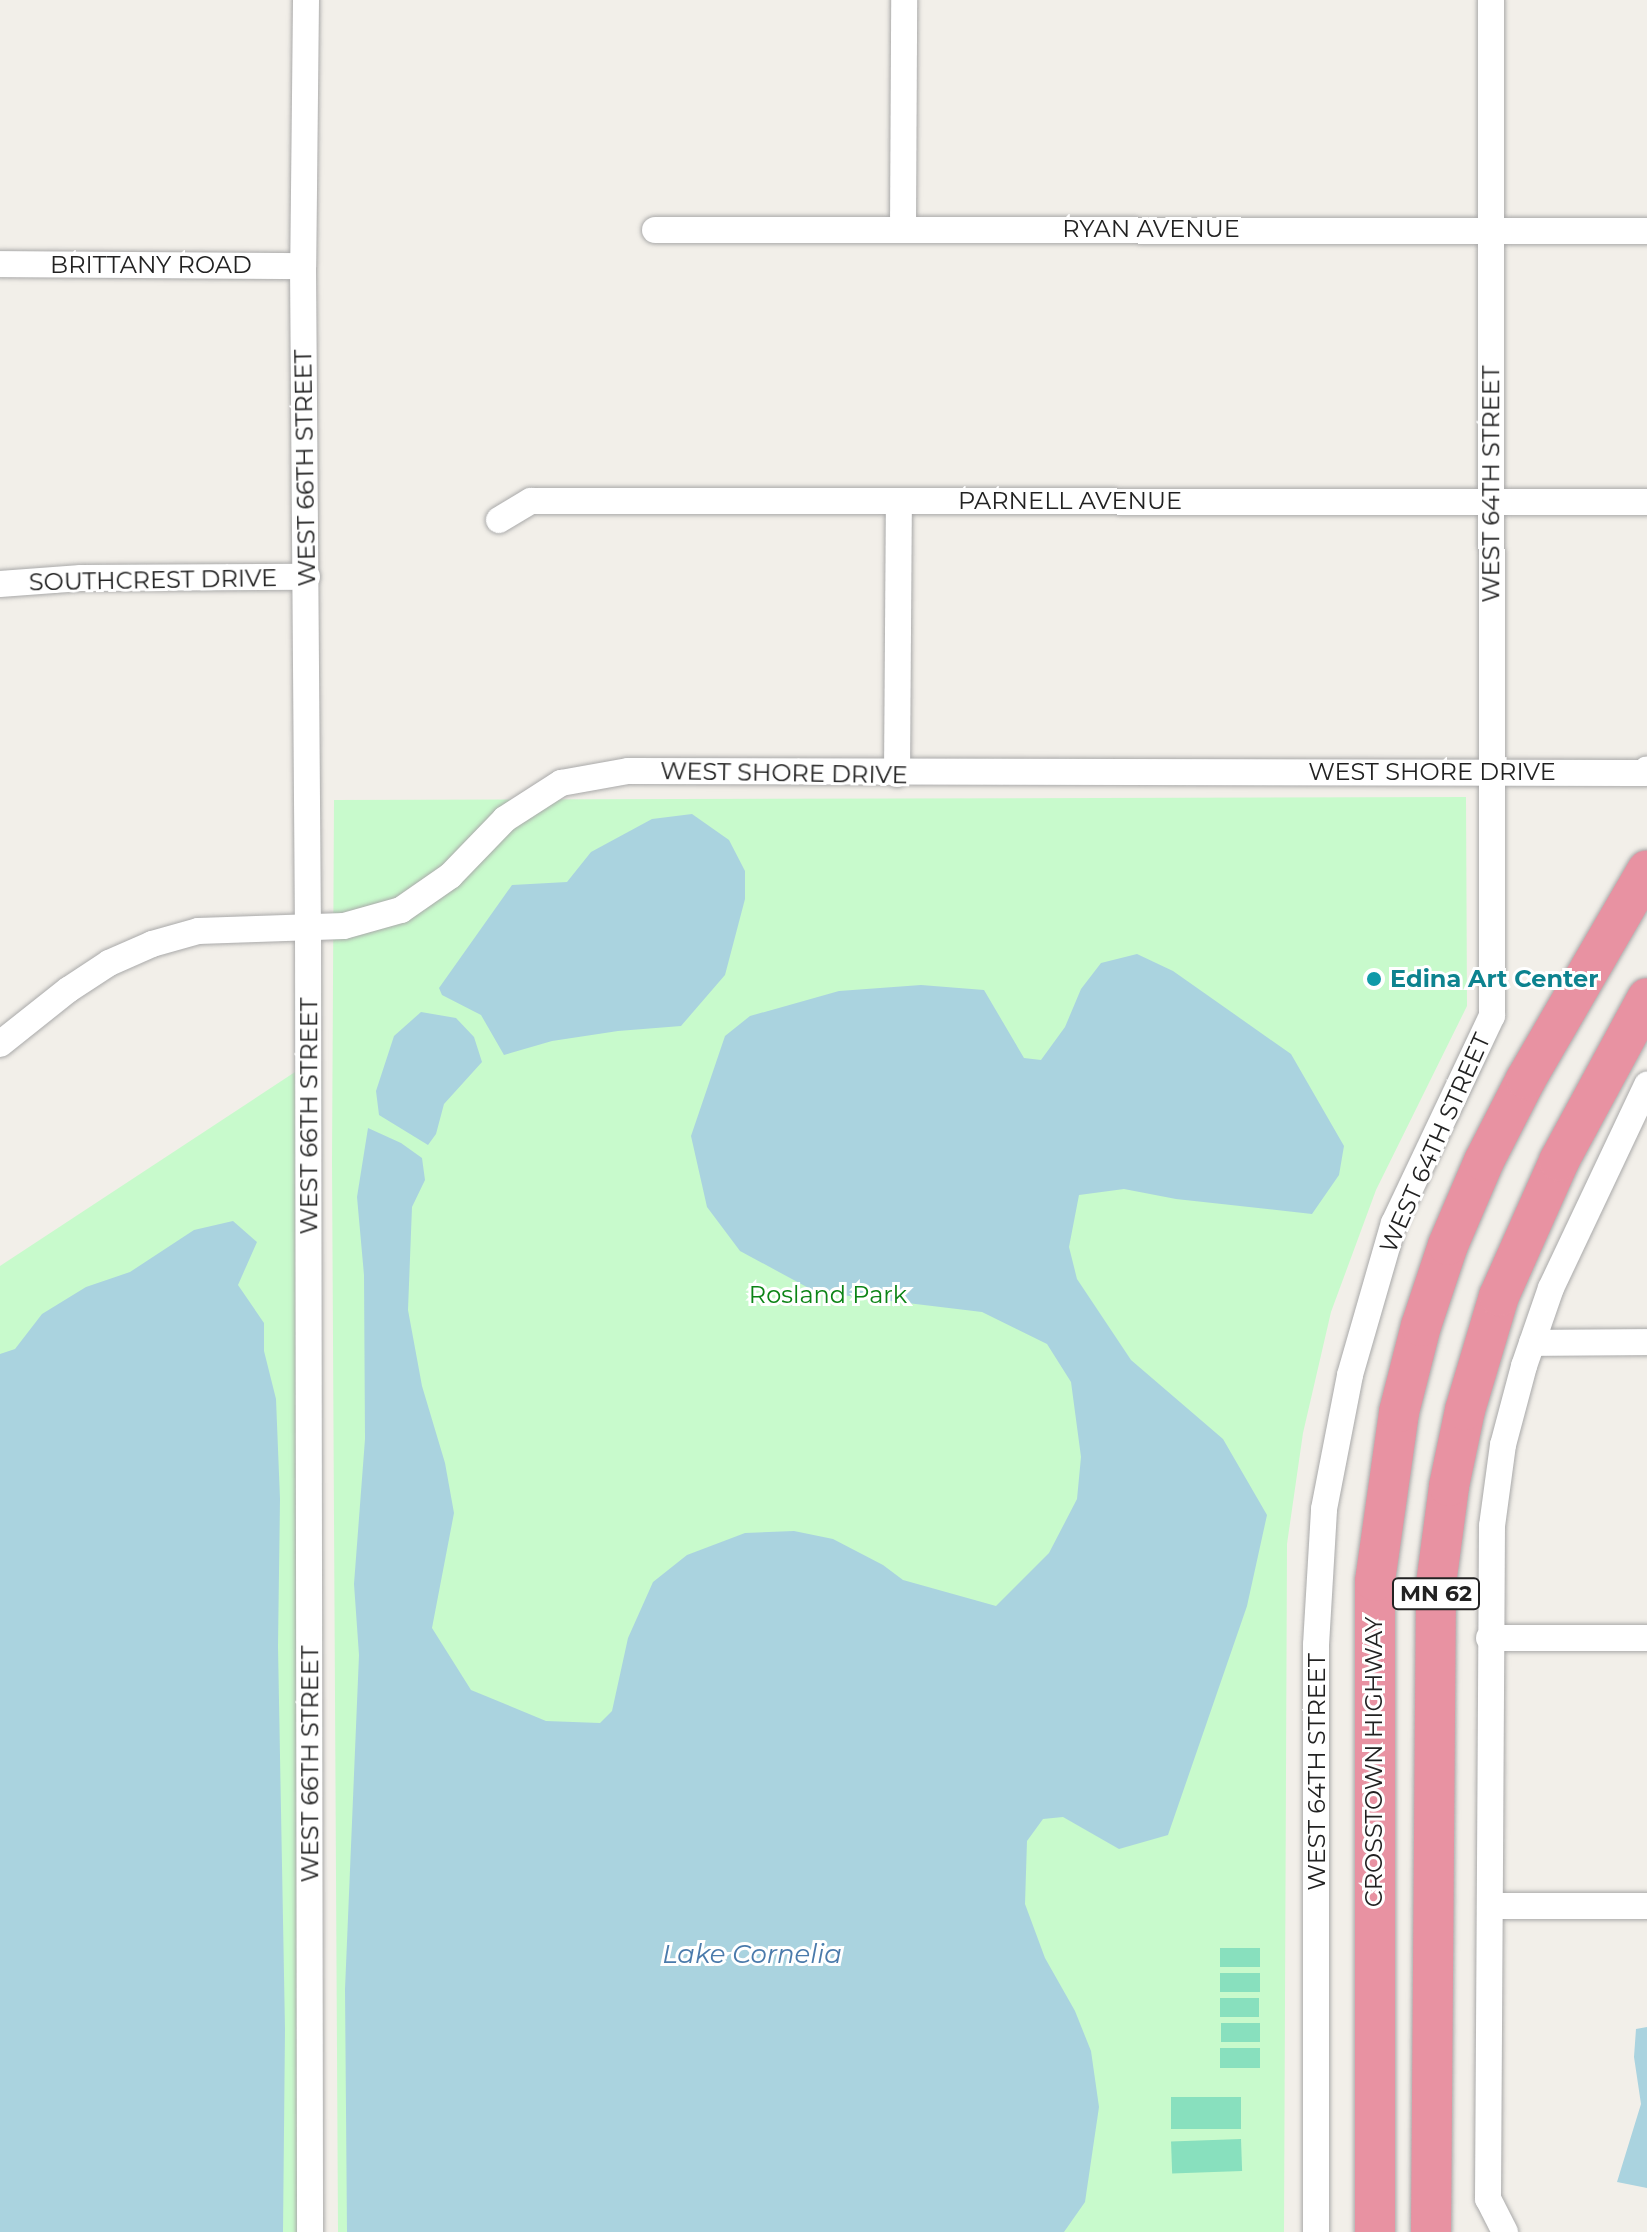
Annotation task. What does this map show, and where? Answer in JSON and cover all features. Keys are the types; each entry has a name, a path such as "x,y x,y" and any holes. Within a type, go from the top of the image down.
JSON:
{"highway":[{"path":"1574,998 1647,840"},
{"name":"CROSSTOWN HIGHWAY","path":"1375,2232 1375,1581 1384,1496 1399,1412 1421,1326 1448,1245 1484,1161 1647,870"},
{"name":"MN 62","path":"1431,2232 1436,1584 1449,1486 1465,1410 1499,1296 1559,1161 1647,998"}],"street":[{"name":"WEST 66TH STREET","path":"306,0 303,266 307,577 310,2232"},
{"path":"903,229 904,0"},
{"name":"WEST 64TH STREET","path":"1316,2232 1316,1645 1324,1509 1350,1375 1394,1223 1492,1016 1491,0"},
{"name":"RYAN AVENUE","path":"655,230 1647,231"},
{"name":"BRITTANY ROAD","path":"0,264 303,266"},
{"name":"PARNELL AVENUE","path":"499,520 531,501 1647,502"},
{"path":"897,774 899,501"},
{"name":"SOUTHCREST DRIVE","path":"0,584 81,578 307,577"},
{"name":"WEST SHORE DRIVE","path":"0,1044 68,990 109,963 152,944 198,931 344,926 401,910 450,876 505,819 561,783 628,771 897,774 1645,773 1647,769"},
{"path":"1502,2224 1488,2199 1492,1526 1501,1459 1532,1343 1551,1288 1647,1085"},
{"path":"1532,1343 1647,1342"},
{"path":"1489,1638 1647,1638"},
{"path":"1491,1906 1647,1906"}],"green space":[{"name":"Rosland Park","path":"1466,797 1467,1006 1376,1190 1331,1312 1303,1433 1287,1544 1284,2232 338,2232 332,1162 334,800"},
{"path":"295,1072 297,2232 0,2232 0,1266"},
{"path":"1220,1948 1260,1948 1260,1967 1220,1967"},
{"path":"1220,1973 1260,1973 1260,1992 1220,1992"},
{"path":"1220,1998 1259,1998 1259,2017 1220,2017"},
{"path":"1221,2023 1260,2023 1260,2042 1221,2042"},
{"path":"1220,2048 1260,2048 1260,2068 1220,2068"},
{"path":"1171,2097 1241,2097 1241,2129 1171,2129"},
{"path":"1241,2139 1242,2171 1172,2173 1171,2141"}],"water":[{"path":"692,814 729,840 745,871 745,899 725,975 681,1026 552,1041 504,1055 481,1015 442,995 439,988 512,885 567,882 591,852 652,819"},
{"name":"Lake Cornelia","path":"1137,954 1173,971 1291,1054 1344,1146 1339,1175 1312,1214 1176,1199 1124,1189 1079,1195 1069,1247 1077,1279 1131,1360 1223,1439 1267,1515 1247,1606 1168,1835 1119,1849 1063,1817 1043,1819 1027,1841 1025,1904 1045,1958 1075,2011 1091,2051 1099,2107 1085,2202 1064,2232 347,2232 345,1989 359,1655 354,1584 365,1439 364,1275 357,1197 368,1128 401,1143 422,1158 425,1180 412,1207 408,1310 422,1386 445,1463 454,1513 432,1628 471,1690 546,1721 600,1723 612,1711 628,1638 653,1582 687,1555 745,1533 794,1531 833,1539 883,1565 903,1580 996,1606 1049,1553 1077,1499 1081,1457 1071,1382 1047,1344 982,1312 816,1292 740,1251 707,1207 691,1136 725,1036 750,1016 839,991 921,985 984,990 1024,1058 1041,1060 1065,1027 1081,989 1101,963"},
{"path":"421,1012 456,1018 474,1037 482,1062 444,1104 436,1134 428,1145 379,1115 376,1091 394,1036"},
{"path":"233,1221 257,1242 238,1285 264,1323 264,1351 276,1399 280,1499 278,1646 285,2029 283,2232 0,2232 0,1354 15,1349 42,1314 86,1287 130,1272 194,1230"},
{"path":"1647,2027 1647,2188 1617,2182 1641,2104 1634,2057 1636,2029"}],"place":[{"name":"Edina Art Center","path":"1374,979"}]}
